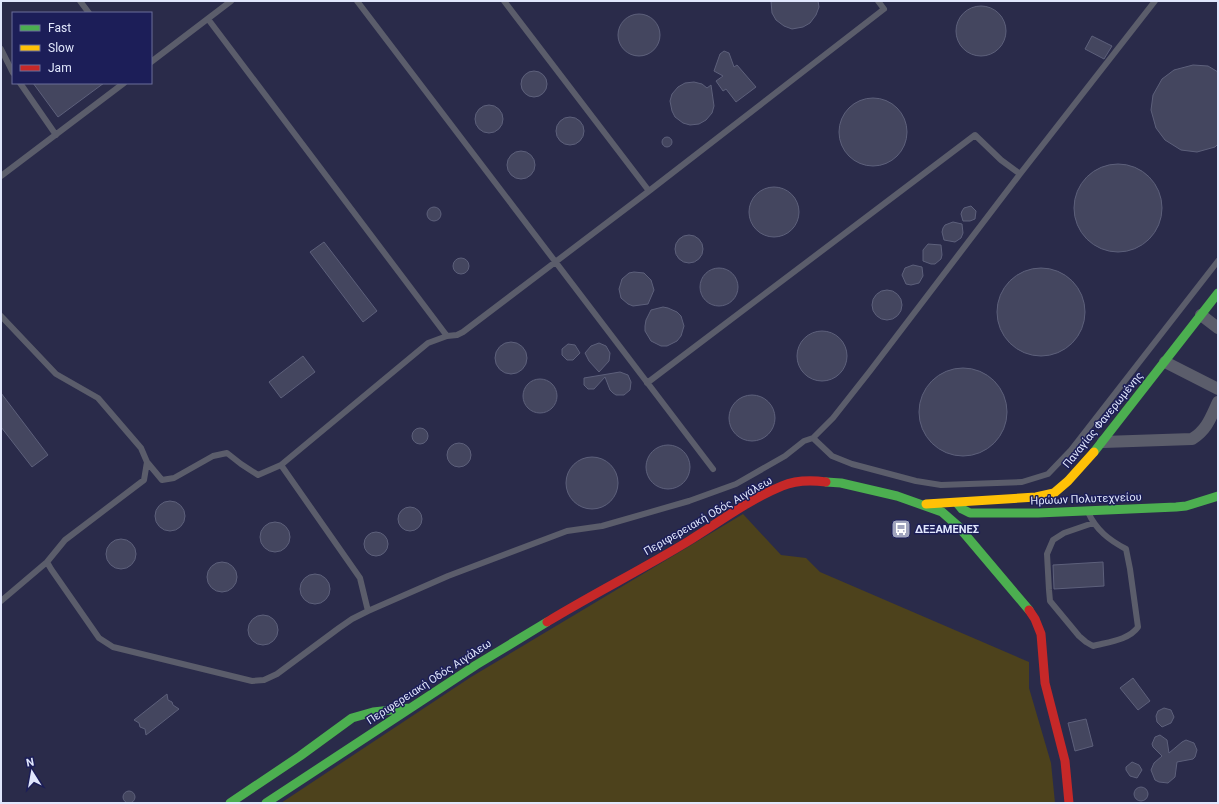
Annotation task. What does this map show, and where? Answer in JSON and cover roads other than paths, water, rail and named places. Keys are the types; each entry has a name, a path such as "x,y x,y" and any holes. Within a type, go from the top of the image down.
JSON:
{"main road":[{"name":"Παναγίας Φανερωμένης","path":"924,505 1036,496 1054,493 1068,481 1103,442 1218,293"},
{"name":"Περιφερειακή Οδός Αιγάλεω","path":"266,803 476,665 560,614 687,542 752,501 782,486 811,480 841,483 897,496 942,512 958,526 1035,619 1041,634 1045,684 1065,761 1069,803"},
{"name":"Ηρώων Πολυτεχνείου","path":"957,503 965,511 976,513 1038,513 1176,507 1194,504 1218,496"},
{"path":"230,803 300,756 352,718 371,712 411,708"}],"street":[{"path":"1201,315 1218,328"},
{"path":"1165,362 1218,389"},
{"path":"1103,442 1192,439 1200,434 1206,427 1218,402"}],"lane":[{"path":"80,1 88,12"},
{"path":"152,61 232,1"},
{"path":"357,1 713,469"},
{"path":"504,1 649,191"},
{"path":"1,316 56,374 98,398 141,448 147,462 162,480 174,478 213,456 227,453 258,475 281,465 428,343 463,332 649,191 884,9 878,1"},
{"path":"47,562 51,570 99,638 113,647 252,681 264,680 277,674 352,619 448,576 568,531 602,526 689,501 736,484 785,456 804,441 813,438 833,418 1155,1"},
{"path":"208,19 447,336"},
{"path":"1,49 12,71"},
{"path":"21,84 56,135"},
{"path":"1,176 123,84"},
{"path":"648,383 975,135 1001,160 1020,174"},
{"path":"813,438 832,456 852,464 916,481 941,485 1022,482 1048,474 1071,450 1218,261"},
{"path":"1,601 47,562 65,540 144,480 147,462"},
{"path":"281,465 360,578 368,611"},
{"path":"1088,511 1093,523 1103,534 1113,542 1126,549 1138,627 1134,632 1119,639 1093,646 1079,636 1050,601 1048,554 1053,540 1064,533 1093,523"}],"place":[{"name":"ΔΕΞΑΜΕΝΕΣ","path":"901,529"}]}
